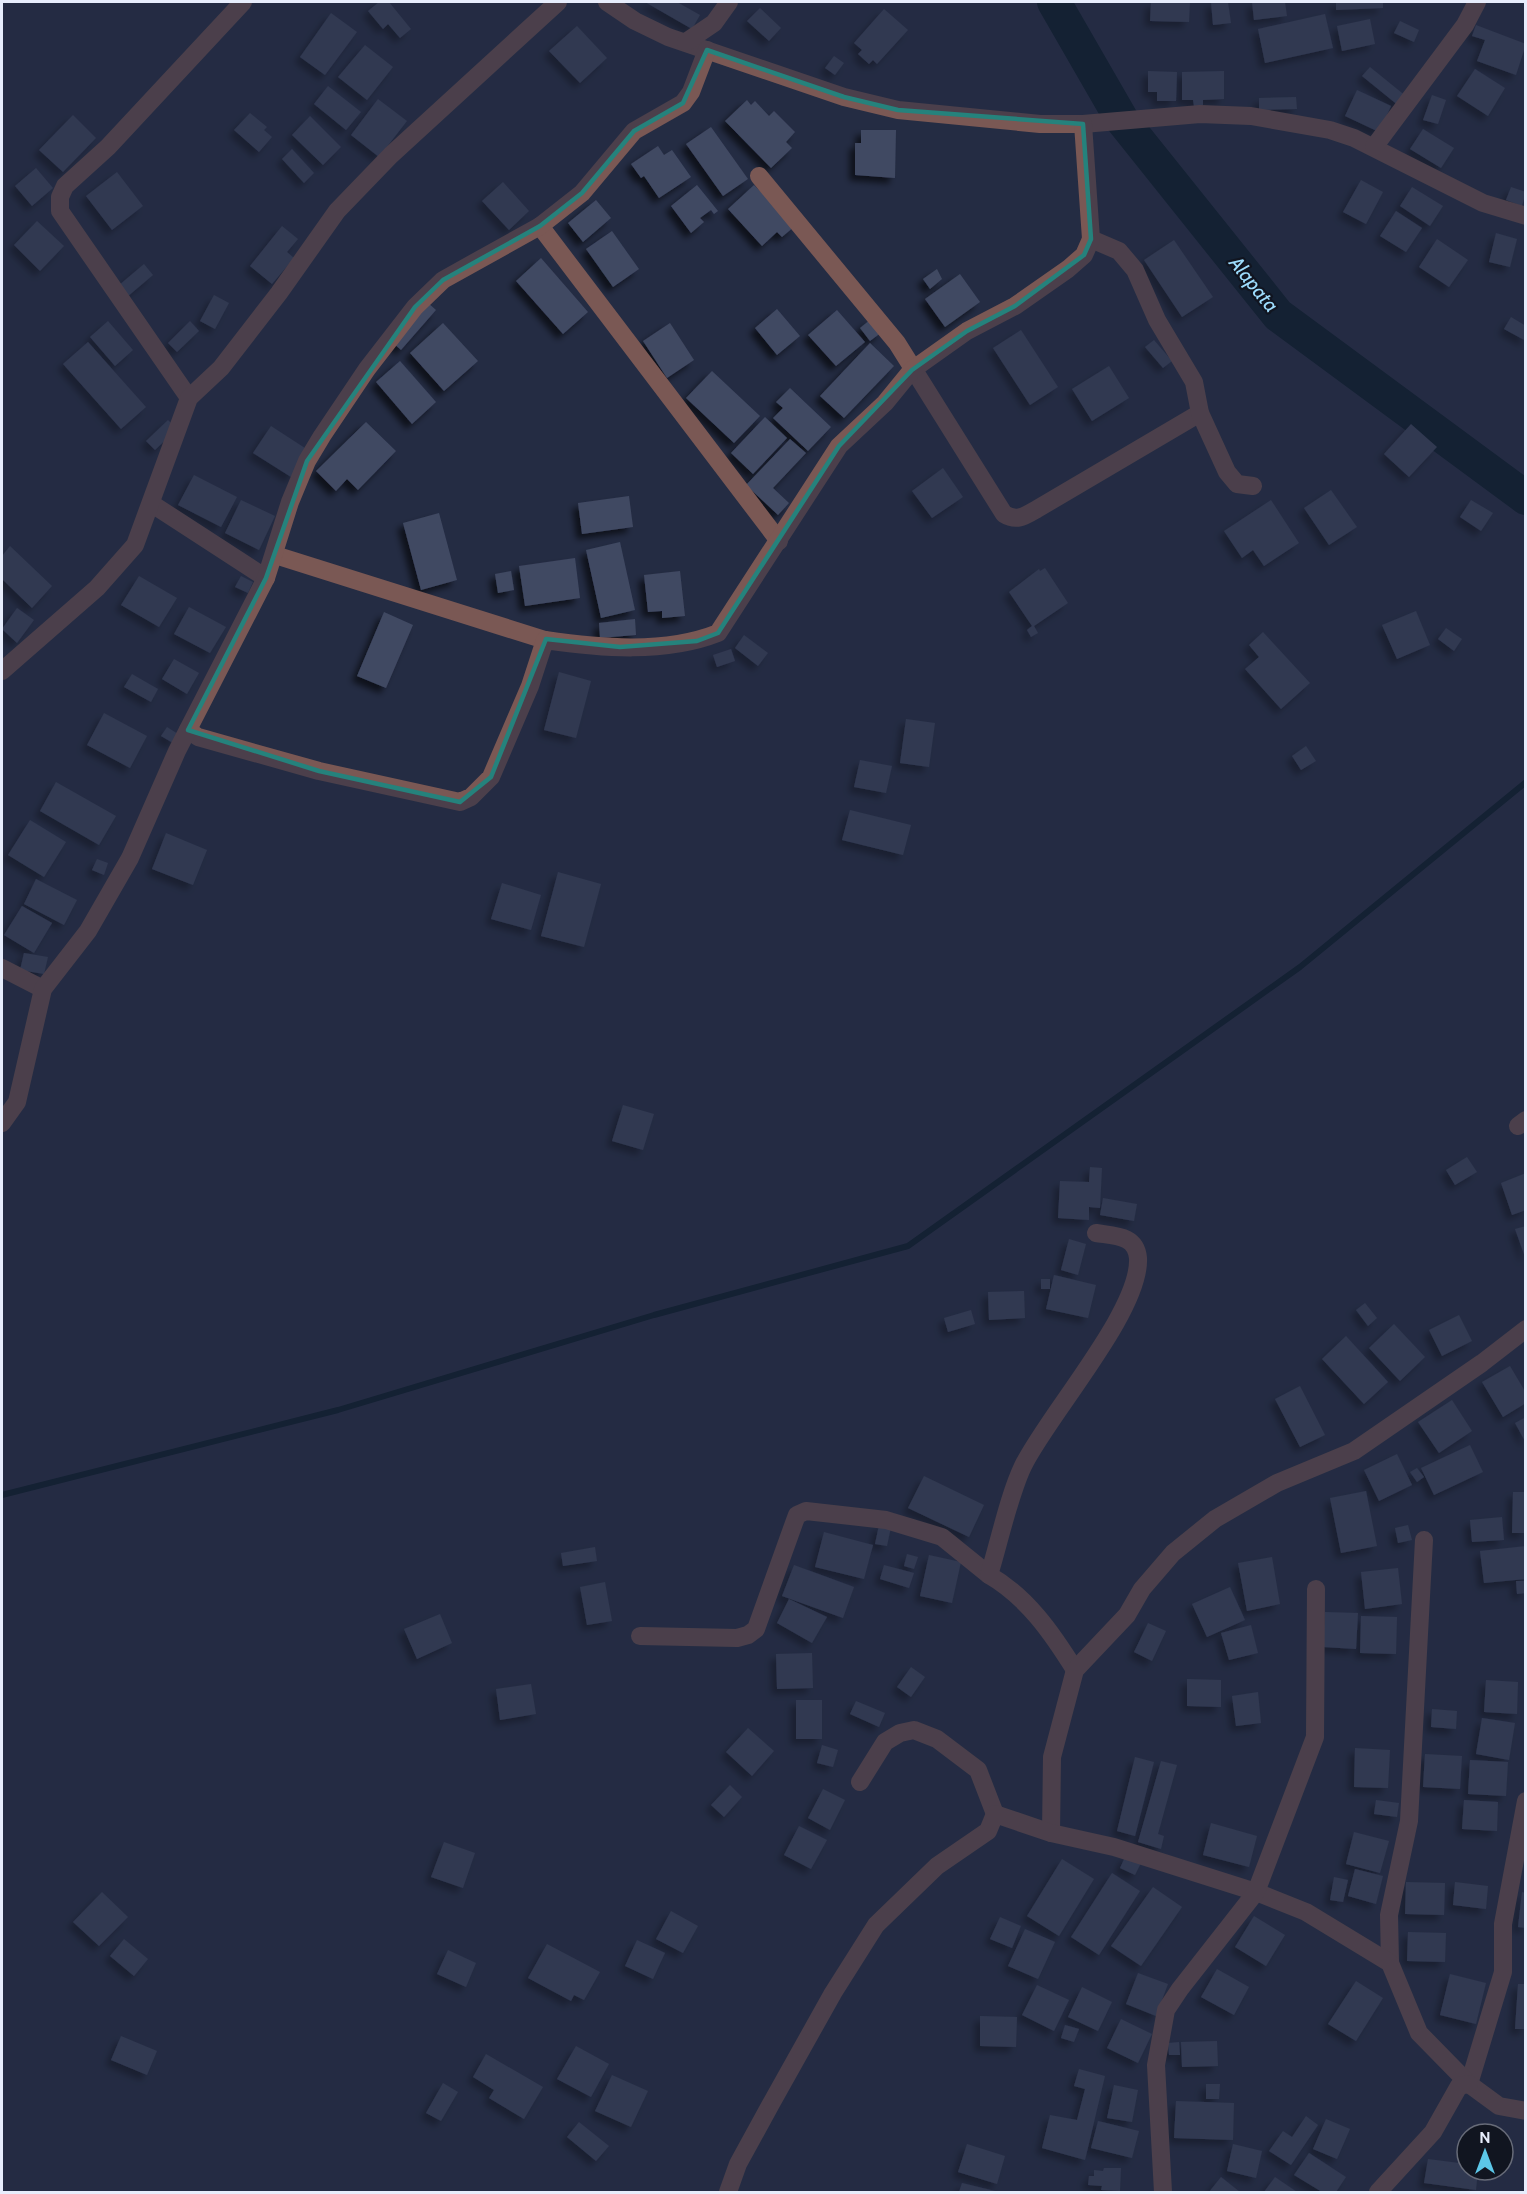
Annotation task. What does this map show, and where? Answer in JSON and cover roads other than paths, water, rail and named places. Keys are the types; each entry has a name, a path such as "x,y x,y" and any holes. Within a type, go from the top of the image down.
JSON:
{"street":[{"path":"189,398 60,211 60,198 66,186 108,147 243,2"},
{"path":"2,671 97,588 135,545 152,504 189,398 221,368 349,197 468,83 558,2"},
{"path":"607,2 635,21 686,42 844,98 898,110 1040,124 1083,124 1200,114 1251,116 1330,130 1374,147 1483,203 1526,216"},
{"path":"686,42 714,23 729,2"},
{"path":"1374,147 1465,25 1477,2"},
{"path":"2,1123 17,1102 43,988 88,931 130,858 188,730 266,578 290,502 307,461 367,369 415,307 443,280 540,226 582,193 634,131 683,103 691,92 706,50"},
{"path":"275,555 545,640 566,644 620,647 697,641 718,633 839,446 885,403 912,370 967,331 1015,306 1084,255 1091,240 1083,124"},
{"path":"759,176 885,328 1004,514 1011,518 1019,518 1037,509 1200,413"},
{"path":"540,226 778,541"},
{"path":"1091,240 1119,251 1135,270 1157,320 1194,382 1200,413 1227,472 1236,484 1252,486"},
{"path":"152,504 266,578"},
{"path":"188,730 198,737 319,771 460,802 471,797 491,777 530,686 545,640"},
{"path":"2,968 43,988"},
{"path":"989,1575 1023,1466 1097,1353 1126,1301 1137,1272 1138,1257 1133,1242 1125,1237 1096,1233"},
{"path":"1051,1833 1052,1757 1075,1670 1127,1615 1142,1589 1173,1553 1215,1519 1276,1483 1354,1450 1482,1363 1526,1329"},
{"path":"640,1636 737,1638 748,1635 756,1629 797,1515 806,1511 886,1520 942,1537 989,1575 1007,1586 1049,1627 1075,1670"},
{"path":"1424,1540 1409,1821 1389,1915 1390,1963 1419,2032 1469,2084 1499,2106 1526,2111"},
{"path":"1163,2193 1156,2065 1166,2010 1256,1892 1315,1737 1316,1589"},
{"path":"728,2193 738,2164 772,2102 833,1993 876,1925 937,1866 988,1831 994,1814 978,1770 937,1739 914,1731 900,1733 885,1742 860,1782"},
{"path":"1469,2084 1503,1972 1503,1924 1526,1801"},
{"path":"994,1814 1051,1833 1114,1847 1256,1892 1306,1912 1390,1963"},
{"path":"1378,2193 1433,2132 1459,2086 1469,2084"}],"waterway":[{"name":"Alapata","path":"1054,2 1122,120 1278,315 1526,498"},
{"path":"2,1495 338,1410 654,1315 908,1246 1300,967 1526,782"}]}
